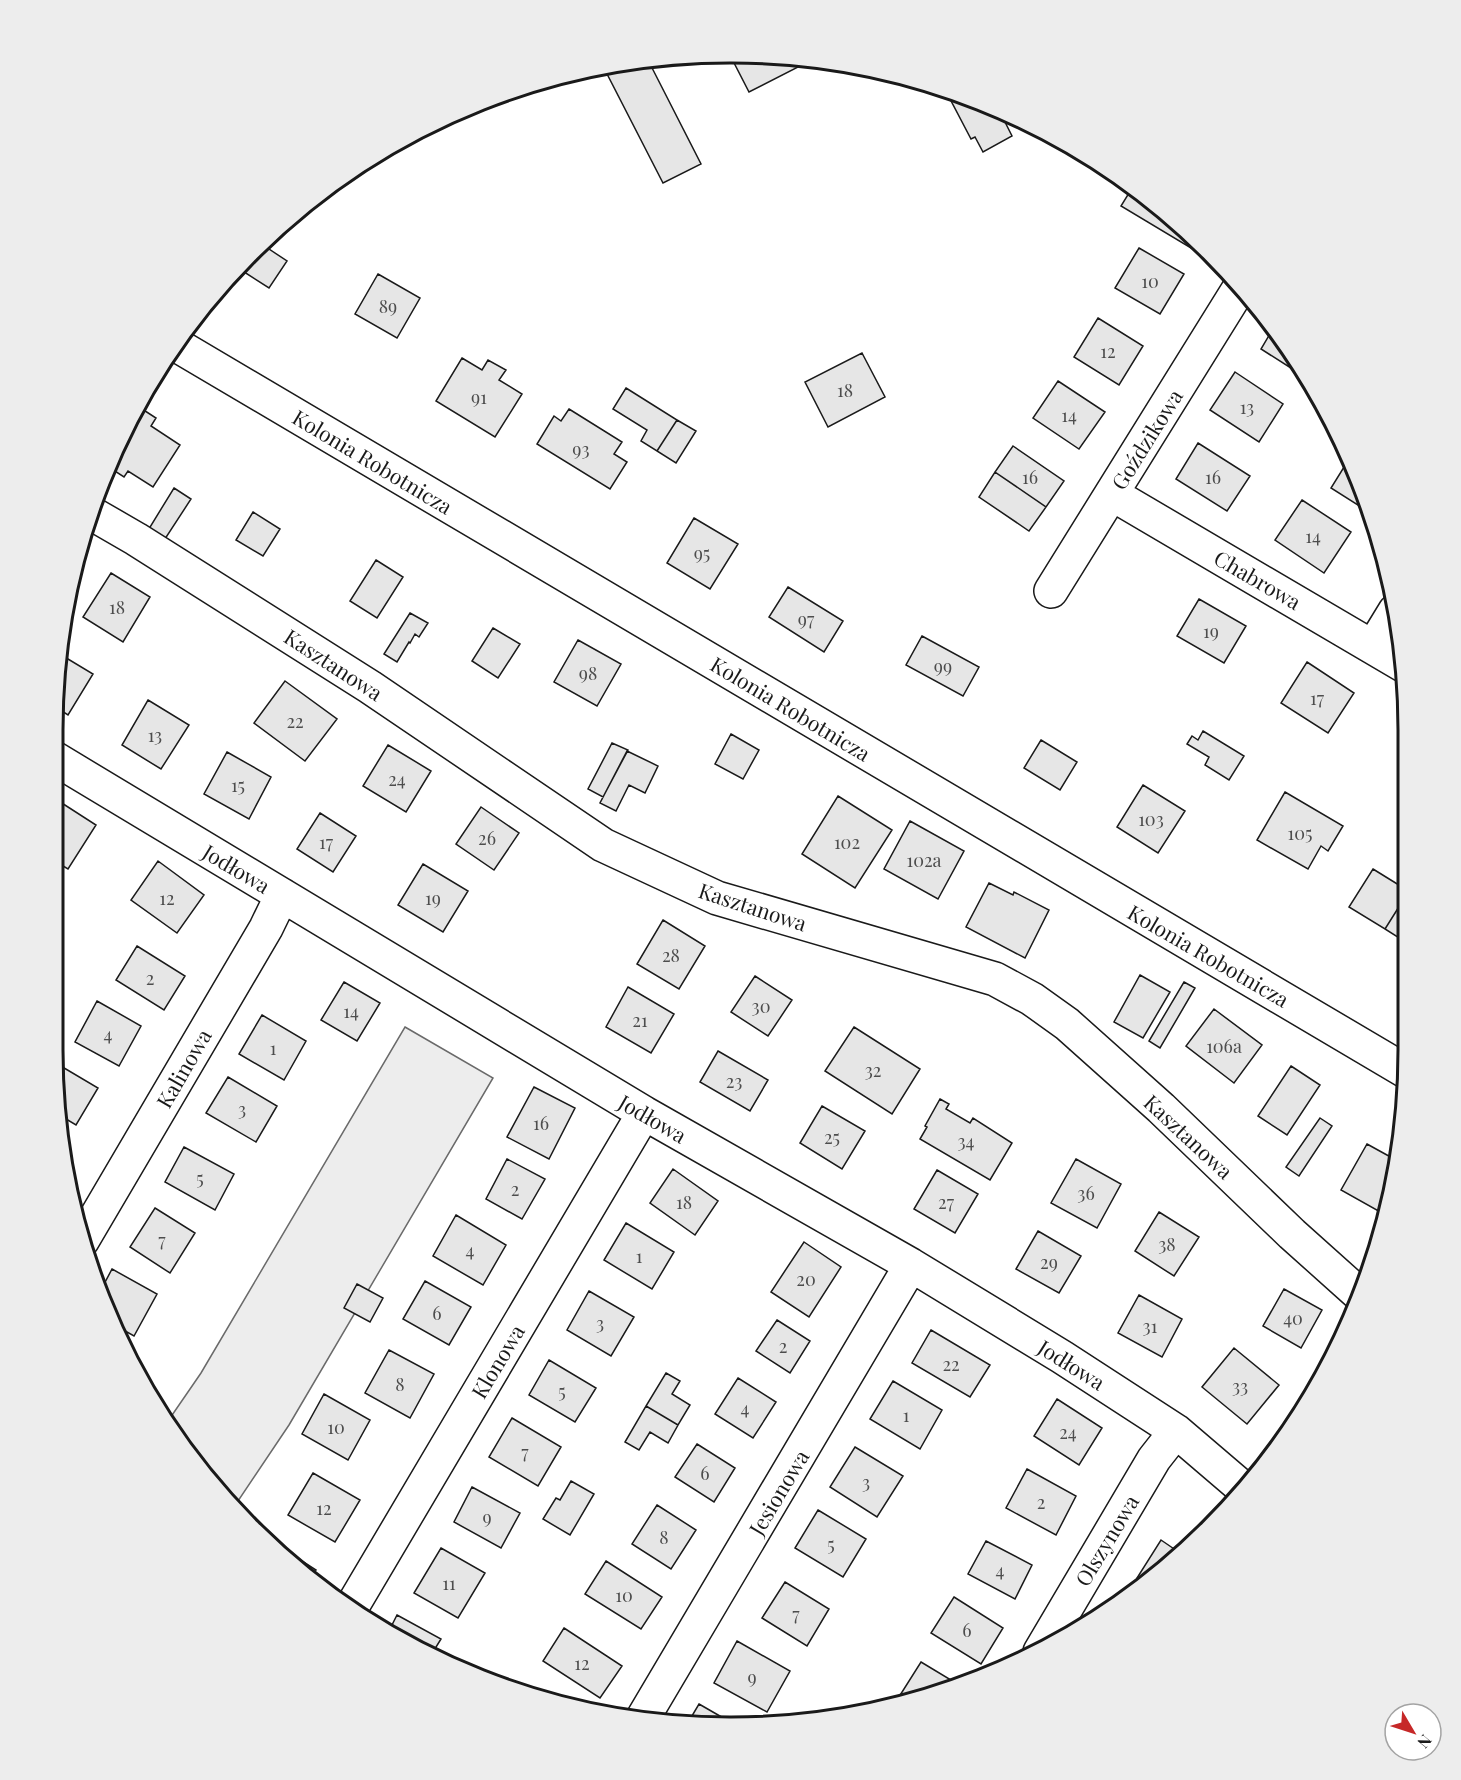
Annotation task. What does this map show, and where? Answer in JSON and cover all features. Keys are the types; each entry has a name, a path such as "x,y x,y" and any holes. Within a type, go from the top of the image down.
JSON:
{"street":[{"name":"Goździkowa","path":"1052,591 1236,294"},
{"name":"Kolonia Robotnicza","path":"183,349 1398,1066"},
{"name":"Chabrowa","path":"1112,494 1394,660"},
{"name":"Kasztanowa","path":"98,517 370,687 603,845 717,898 995,979 1032,999 1067,1024 1353,1289"},
{"path":"1373,647 1389,622"},
{"name":"Jodłowa","path":"63,763 644,1113 911,1265 1062,1357 1176,1431 1237,1483"},
{"name":"Kalinowa","path":"88,1230 266,928 282,895"},
{"name":"Klonowa","path":"355,1601 644,1113"},
{"name":"Jesionowa","path":"647,1711 911,1265"},
{"name":"Olszynowa","path":"1050,1636 1154,1459 1176,1431"}],"shaded area":[{"path":"405,1027 493,1078 289,1425 239,1500 201,1456 172,1415 201,1373"}],"building":[{"path":"734,63 799,67 749,92"},
{"path":"652,68 701,164 663,183 607,75"},
{"path":"951,100 1005,123 1012,136 983,152 975,137 971,139"},
{"path":"1128,195 1190,247 1121,206"},
{"path":"1139,248 1184,274 1160,314 1115,288"},
{"path":"269,249 287,261 269,288 246,273"},
{"path":"378,274 420,298 397,338 355,314"},
{"path":"1098,318 1143,346 1119,385 1074,357"},
{"path":"1269,336 1291,368 1261,349"},
{"path":"862,353 885,397 828,427 805,382"},
{"path":"462,358 482,370 488,360 506,370 499,380 522,394 495,437 436,401"},
{"path":"1235,372 1283,404 1259,442 1210,410"},
{"path":"1058,381 1105,412 1079,449 1033,418"},
{"path":"626,388 677,420 657,451 641,441 647,430 613,409"},
{"path":"569,409 622,442 614,454 627,462 610,489 537,444 554,416 561,421"},
{"path":"145,411 156,418 151,426 180,445 153,487 128,471 124,477 116,472"},
{"path":"677,420 696,431 676,463 657,451"},
{"path":"1198,443 1250,476 1227,511 1176,479"},
{"path":"1013,446 1064,481 1046,507 995,472"},
{"path":"1344,468 1359,506 1331,488"},
{"path":"995,472 1046,507 1029,531 979,497"},
{"path":"174,488 191,499 163,542 147,532"},
{"path":"1302,500 1351,532 1324,573 1275,540"},
{"path":"253,512 280,529 263,556 236,540"},
{"path":"694,518 738,544 710,589 667,563"},
{"path":"376,560 403,577 377,618 350,601"},
{"path":"111,573 150,597 123,642 83,617"},
{"path":"788,587 843,621 824,652 769,617"},
{"path":"1199,599 1246,626 1224,663 1177,636"},
{"path":"410,613 428,623 419,637 415,634 397,662 384,654"},
{"path":"493,628 520,644 498,678 472,661"},
{"path":"922,636 979,667 963,696 906,665"},
{"path":"578,640 621,664 597,706 554,682"},
{"path":"67,659 93,674 68,715 63,712"},
{"path":"1307,662 1354,693 1328,733 1281,703"},
{"path":"285,681 337,719 305,761 254,723"},
{"path":"148,700 189,725 161,769 122,745"},
{"path":"1203,731 1244,756 1229,780 1205,765 1209,757 1187,744 1192,736 1198,740"},
{"path":"731,734 759,750 743,779 715,764"},
{"path":"1041,740 1077,762 1060,790 1024,768"},
{"path":"612,743 628,750 603,797 588,789"},
{"path":"388,745 431,771 406,812 363,786"},
{"path":"627,751 658,766 645,793 629,785 616,811 600,803"},
{"path":"227,752 271,777 249,819 204,794"},
{"path":"1143,785 1185,811 1158,853 1117,827"},
{"path":"1285,792 1343,826 1328,851 1321,846 1308,869 1257,840"},
{"path":"838,796 892,830 855,888 802,854"},
{"path":"63,804 96,825 68,869 63,866"},
{"path":"481,807 519,833 494,870 456,844"},
{"path":"320,813 356,836 333,872 297,849"},
{"path":"910,821 964,851 938,899 884,869"},
{"path":"158,861 204,895 177,933 131,900"},
{"path":"423,864 468,891 443,932 398,905"},
{"path":"1373,869 1398,884 1398,908 1385,929 1349,907"},
{"path":"989,883 1013,895 1014,892 1049,910 1025,958 966,927"},
{"path":"1398,908 1398,937 1385,929"},
{"path":"663,920 705,946 679,989 637,964"},
{"path":"137,946 185,976 164,1010 116,980"},
{"path":"1140,975 1170,992 1143,1038 1114,1022"},
{"path":"755,976 792,1000 768,1036 731,1012"},
{"path":"344,982 380,1003 357,1041 321,1020"},
{"path":"1184,982 1195,988 1160,1048 1149,1041"},
{"path":"628,987 674,1014 651,1053 606,1027"},
{"path":"97,1001 141,1026 119,1066 75,1042"},
{"path":"1214,1009 1262,1045 1234,1083 1186,1046"},
{"path":"262,1015 306,1041 284,1080 239,1054"},
{"path":"854,1027 920,1069 892,1114 825,1071"},
{"path":"718,1051 768,1080 750,1111 700,1082"},
{"path":"1291,1066 1320,1085 1287,1135 1258,1116"},
{"path":"63,1068 98,1088 76,1125 67,1120"},
{"path":"228,1077 277,1106 256,1142 206,1113"},
{"path":"534,1087 575,1108 549,1159 507,1137"},
{"path":"940,1099 949,1104 946,1109 970,1123 973,1118 1012,1143 990,1180 920,1139"},
{"path":"822,1106 865,1131 842,1169 800,1143"},
{"path":"1320,1118 1332,1126 1299,1176 1286,1167"},
{"path":"1367,1144 1389,1156 1378,1211 1341,1190"},
{"path":"184,1147 234,1174 215,1210 165,1182"},
{"path":"507,1159 545,1179 522,1219 486,1199"},
{"path":"1076,1159 1121,1184 1097,1228 1051,1203"},
{"path":"673,1169 718,1201 695,1235 650,1203"},
{"path":"937,1170 978,1194 955,1233 914,1209"},
{"path":"155,1208 195,1233 170,1273 130,1247"},
{"path":"1159,1212 1199,1237 1174,1276 1135,1251"},
{"path":"456,1215 506,1245 483,1285 433,1256"},
{"path":"626,1223 674,1252 652,1289 604,1260"},
{"path":"1038,1231 1081,1256 1059,1293 1016,1269"},
{"path":"804,1242 841,1267 809,1317 771,1292"},
{"path":"112,1269 157,1294 134,1336 126,1331 105,1282"},
{"path":"425,1281 471,1307 449,1345 403,1319"},
{"path":"357,1284 383,1298 370,1322 344,1308"},
{"path":"1284,1289 1322,1310 1301,1348 1263,1326"},
{"path":"589,1291 634,1317 611,1356 567,1330"},
{"path":"1139,1295 1182,1319 1162,1357 1118,1333"},
{"path":"777,1320 810,1341 790,1373 756,1351"},
{"path":"931,1330 990,1365 970,1397 912,1363"},
{"path":"1234,1348 1279,1385 1247,1424 1202,1387"},
{"path":"389,1350 434,1374 410,1418 365,1393"},
{"path":"549,1360 596,1388 575,1422 529,1395"},
{"path":"666,1373 680,1381 672,1394 690,1405 678,1425 646,1406"},
{"path":"738,1378 776,1402 753,1438 715,1414"},
{"path":"893,1381 942,1410 920,1449 870,1419"},
{"path":"324,1394 370,1420 348,1460 302,1434"},
{"path":"1057,1399 1102,1428 1079,1465 1034,1436"},
{"path":"646,1406 678,1425 668,1443 650,1432 639,1450 625,1442"},
{"path":"512,1418 561,1447 538,1486 489,1457"},
{"path":"697,1444 735,1468 714,1502 675,1477"},
{"path":"855,1447 903,1476 877,1517 830,1487"},
{"path":"1027,1469 1076,1496 1056,1535 1006,1508"},
{"path":"313,1473 360,1500 335,1542 288,1515"},
{"path":"571,1481 594,1494 570,1535 543,1519 556,1498 560,1500"},
{"path":"472,1487 520,1513 501,1548 454,1522"},
{"path":"657,1505 696,1530 671,1569 632,1544"},
{"path":"818,1510 866,1539 843,1577 795,1548"},
{"path":"1161,1540 1174,1549 1138,1578"},
{"path":"986,1541 1032,1565 1015,1599 968,1574"},
{"path":"441,1548 485,1573 458,1618 414,1593"},
{"path":"606,1561 662,1597 641,1629 585,1594"},
{"path":"785,1582 829,1609 807,1646 762,1618"},
{"path":"954,1597 1003,1628 981,1664 931,1633"},
{"path":"397,1615 441,1639 435,1648 392,1625"},
{"path":"564,1628 622,1666 600,1698 543,1661"},
{"path":"737,1641 790,1671 767,1712 714,1683"},
{"path":"921,1662 951,1680 945,1682 900,1695"},
{"path":"699,1704 721,1717 692,1716"}]}
